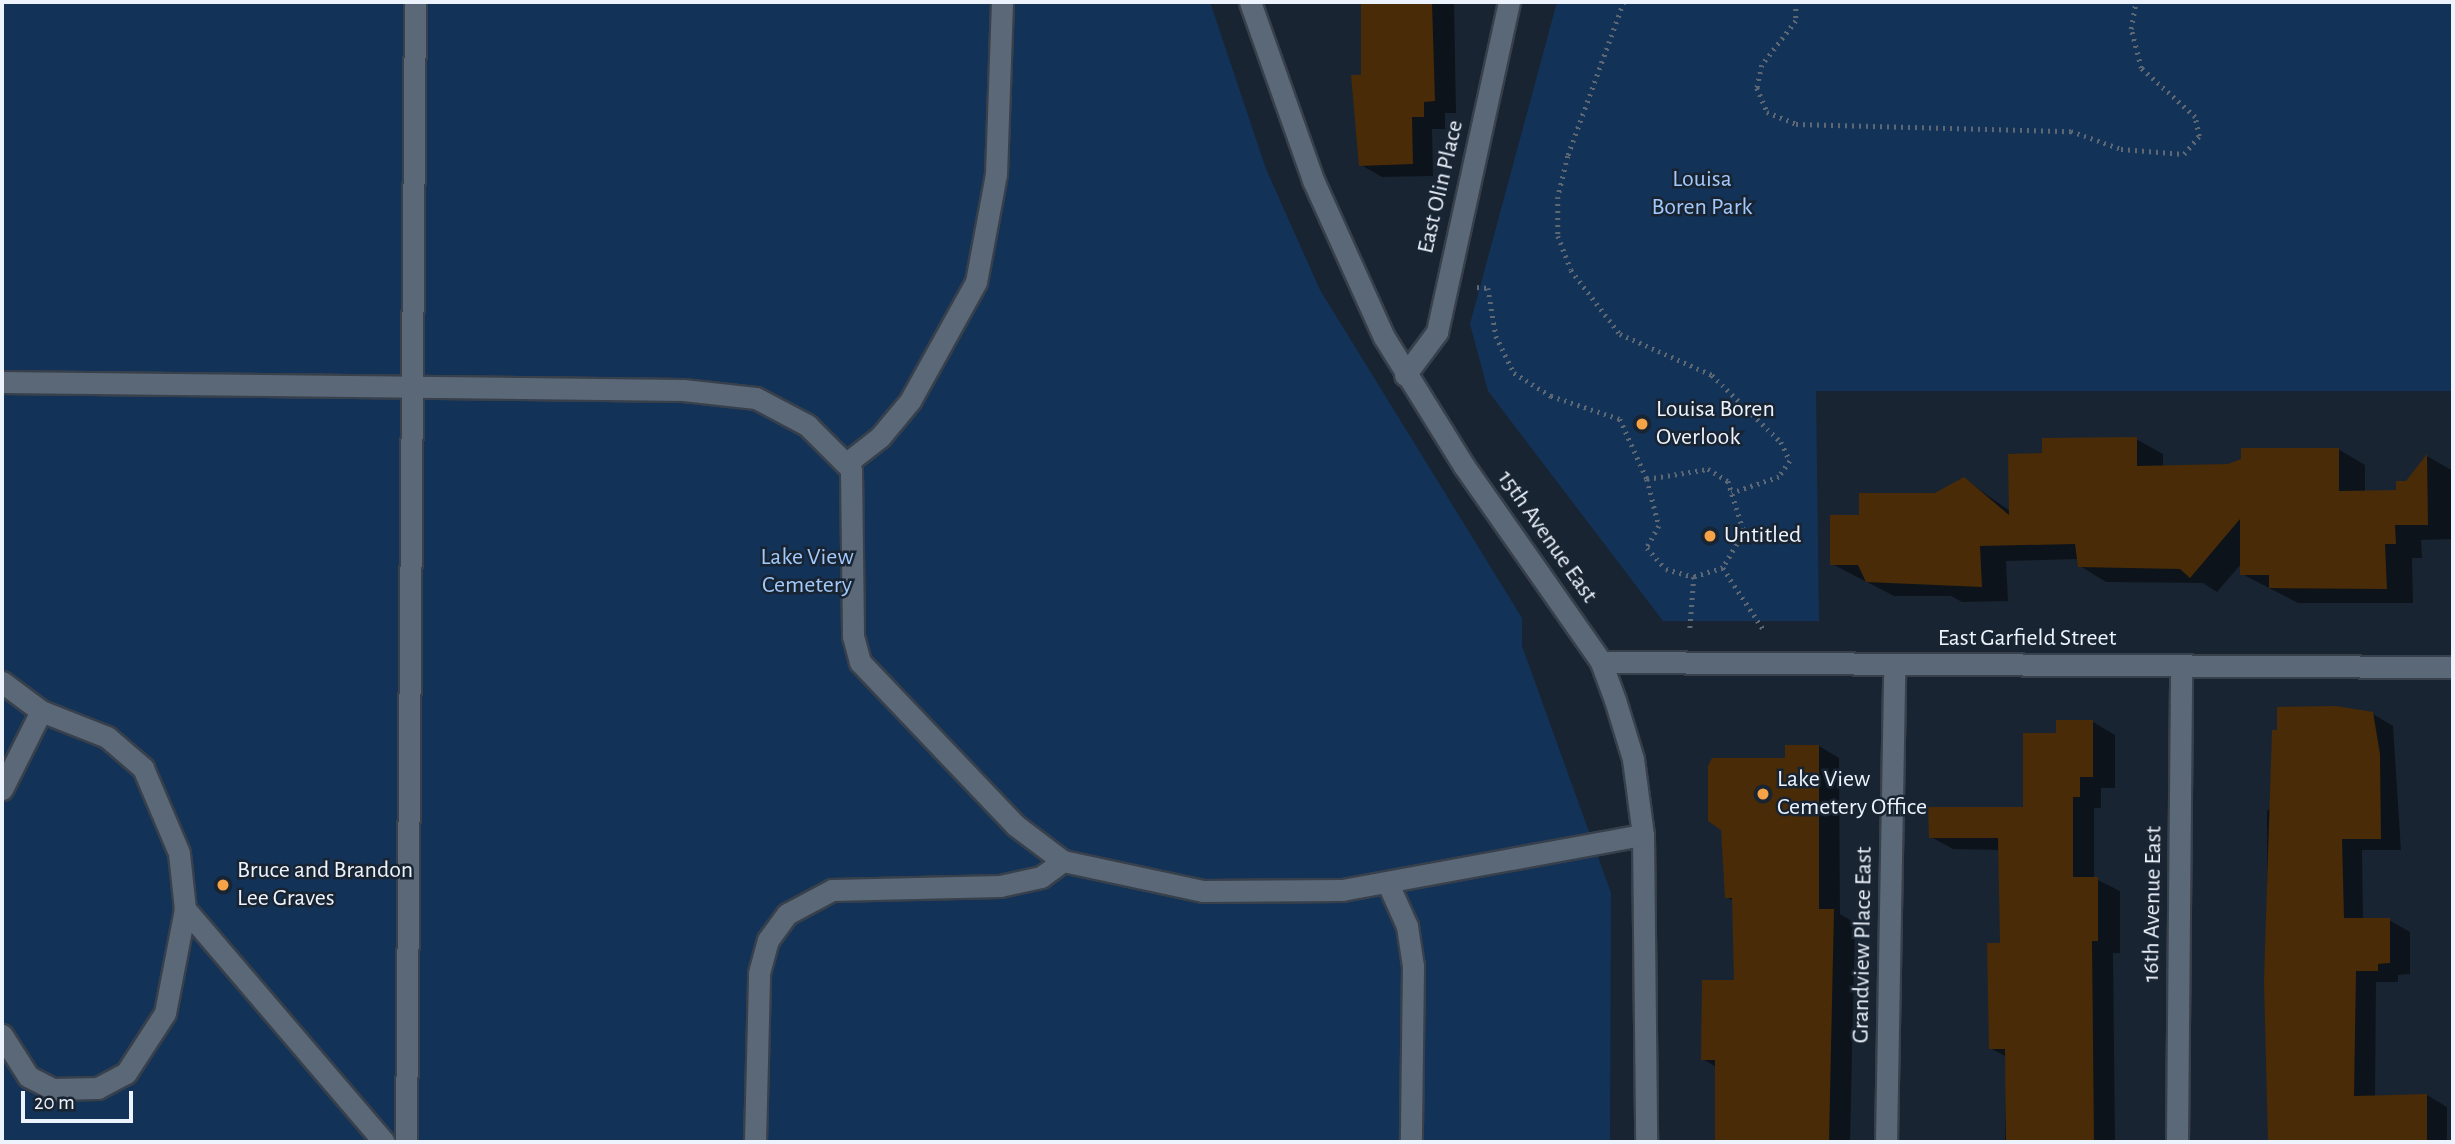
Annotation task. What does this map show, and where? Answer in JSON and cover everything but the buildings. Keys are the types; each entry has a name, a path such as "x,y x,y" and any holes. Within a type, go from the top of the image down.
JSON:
{"street":[{"path":"405,1142 415,2"},
{"path":"848,462 880,437 910,401 976,282 996,174 1002,2"},
{"name":"15th Avenue East","path":"1250,2 1350,272 1405,374 1601,662 1633,759 1643,835 1646,1142"},
{"name":"East Olin Place","path":"1405,374 1437,332 1509,2"},
{"path":"2,382 739,394 807,425 848,462 854,488 853,636 859,662 1015,825 1063,860 1203,891 1389,886 1643,835"},
{"name":"East Garfield Street","path":"1601,662 2453,667"},
{"name":"Grandview Place East","path":"1886,1142 1894,665"},
{"name":"16th Avenue East","path":"2177,1142 2181,666"},
{"path":"2,682 41,711 86,725 143,768 179,853 184,909 165,1013 126,1073 98,1088 52,1089 28,1076 2,1035"},
{"path":"2,789 41,711"},
{"path":"755,1142 758,973 768,940 788,914 832,890 1000,886 1041,877 1063,860"},
{"path":"1389,886 1411,947 1411,1142"},
{"path":"184,909 384,1142"}],"path":[{"path":"1624,2 1568,156 1558,197 1558,236 1570,270 1620,334 1712,375 1781,442 1790,461 1779,477 1732,493"},
{"path":"1796,2 1796,21 1762,65 1757,88 1767,112 1796,124 2071,131 2121,149 2184,154 2199,136 2195,117 2141,68 2131,29 2136,2"},
{"path":"1472,286 1488,288 1496,336 1514,373 1551,396 1620,419 1647,479 1659,526 1647,548 1667,569 1694,577 1723,568 1744,532 1732,493 1722,474 1708,469 1647,479"},
{"path":"1723,568 1763,629"},
{"path":"1690,629 1694,577"}],"green space":[{"name":"Lake View Cemetery","path":"2,2 1210,2 1266,169 1320,290 1522,618 1522,646 1611,893 1610,1142 2,1142"},
{"name":"Louisa Boren Park","path":"1557,2 2453,2 2453,391 1816,391 1819,621 1663,621 1488,391 1470,324"}],"place":[{"name":"Louisa Boren Overlook","path":"1642,424"},
{"name":"Untitled","path":"1710,536"},
{"name":"Lake View Cemetery Office","path":"1763,794"},
{"name":"Bruce and Brandon Lee Graves","path":"223,885"}]}
